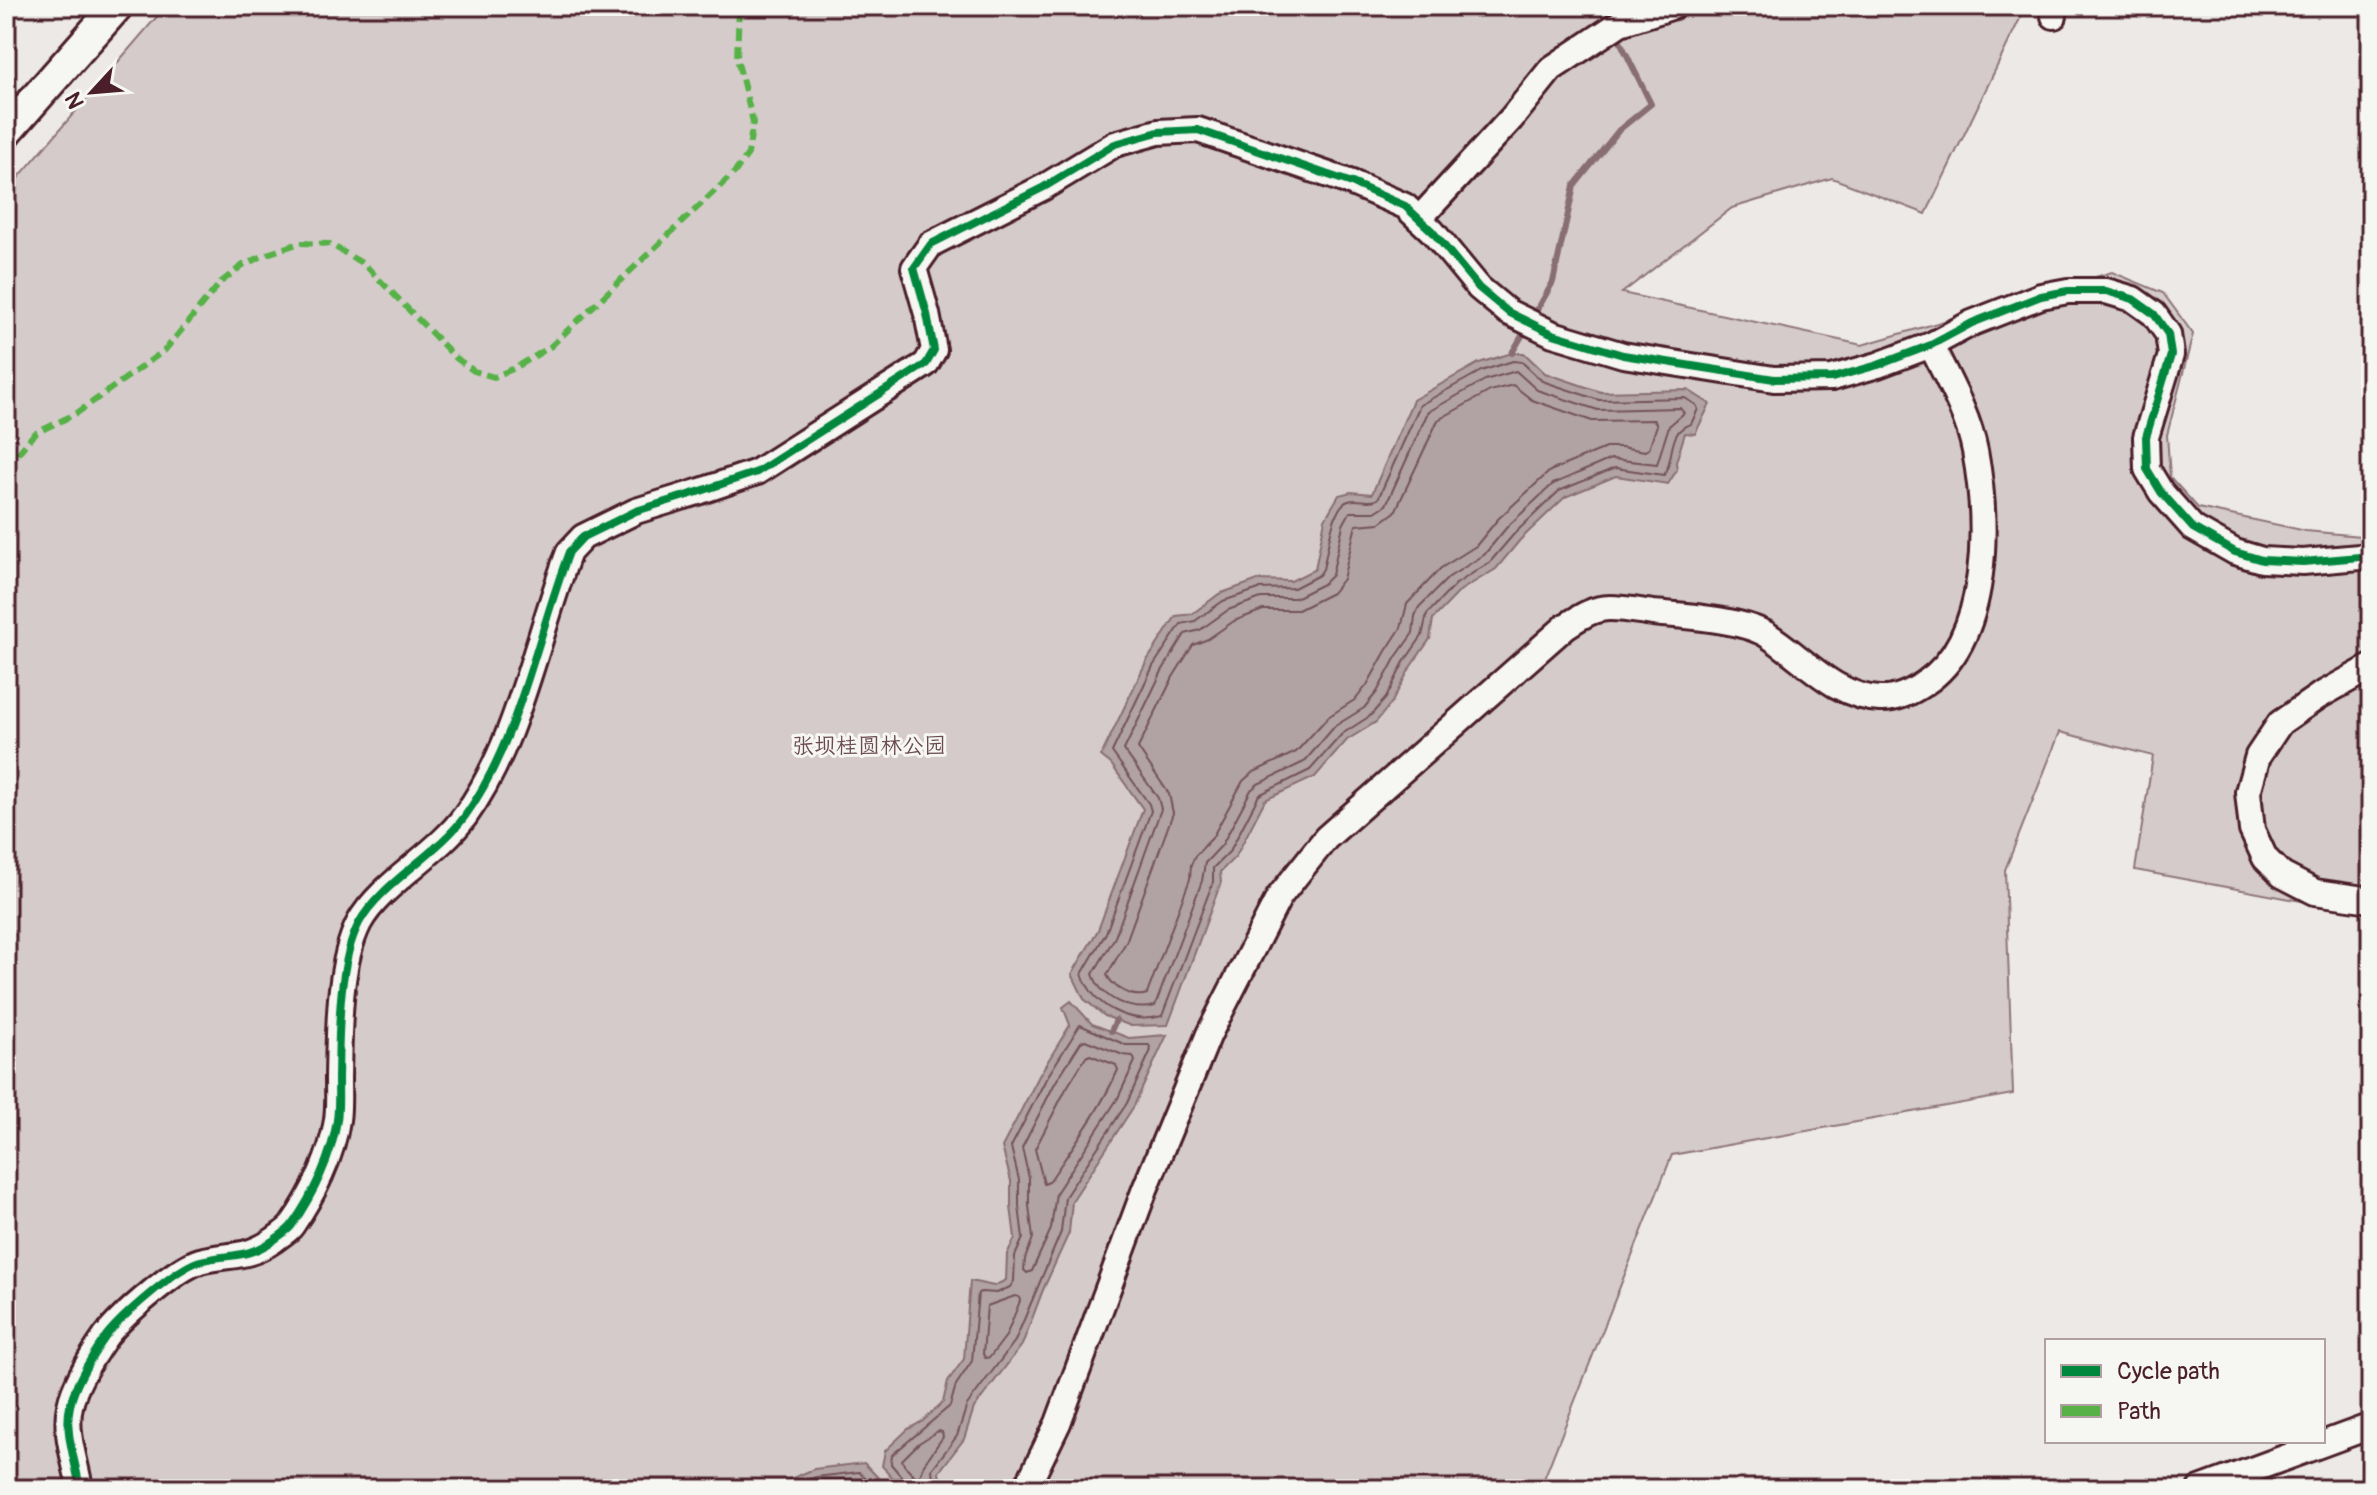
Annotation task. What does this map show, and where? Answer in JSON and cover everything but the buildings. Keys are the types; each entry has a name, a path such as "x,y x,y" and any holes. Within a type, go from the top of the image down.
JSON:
{"main road":[{"path":"6,107 95,6"},
{"path":"6,132 117,6"}],"street":[{"path":"1419,219 1511,119 1551,69 1611,28 1674,6"},
{"path":"80,1489 69,1437 70,1406 81,1376 107,1335 173,1276 196,1262 242,1256 261,1249 291,1228 326,1162 338,1120 340,1010 349,951 360,922 378,899 465,817 486,780 507,734 569,552 583,537 636,511 757,472 926,364 934,350 914,268 931,244 1044,187 1115,144 1158,132 1198,130 1352,183 1405,206 1432,231 1479,288 1508,312 1541,329 1623,355 1774,379 1832,378 1878,365 2041,296 2068,291 2106,291 2133,299 2154,314 2168,334 2171,355 2146,437 2147,469 2161,492 2193,528 2235,552 2262,560 2303,562 2371,556"},
{"path":"1026,1489 1058,1423 1145,1189 1209,1034 1250,952 1279,897 1299,870 1326,838 1406,766 1566,626 1586,613 1608,608 1737,624 1762,632 1855,696 1883,699 1911,693 1937,675 1955,655 1968,627 1981,566 1981,496 1974,448 1960,406 1931,345"},
{"path":"2371,667 2319,696 2280,723 2258,756 2248,792 2252,830 2265,858 2282,875 2315,892 2371,900"},
{"path":"2325,1443 2371,1426"},
{"path":"2200,1489 2325,1443"}],"green space":[{"name":"张坝桂圆林公园","path":"166,6 2026,6 1926,214 1832,178 1732,208 1622,293 1862,345 2112,272 2163,293 2193,334 2167,435 2170,477 2198,508 2306,531 2371,537 2371,914 2135,870 2153,756 2060,732 2005,870 2013,1094 1672,1155 1540,1489 6,1489 6,192"}],"water":[{"path":"1512,353 1524,353 1545,373 1601,392 1688,390 1710,404 1695,434 1685,433 1676,462 1677,470 1668,484 1616,476 1565,497 1520,540 1496,569 1461,590 1433,619 1430,639 1392,702 1376,722 1347,740 1315,777 1265,800 1236,856 1220,872 1221,882 1168,1025 1131,1026 1105,1016 1084,999 1072,974 1098,930 1143,809 1111,764 1101,756 1146,662 1176,616 1192,614 1219,594 1258,580 1291,581 1315,569 1325,519 1339,495 1351,492 1372,494 1413,400 1479,363"},
{"path":"1071,1001 1092,1024 1129,1038 1167,1035 1134,1106 1072,1201 1069,1233 1022,1345 974,1408 964,1439 939,1472 941,1487 903,1489 882,1466 885,1451 943,1402 948,1381 964,1359 970,1281 994,1286 1006,1280 1007,1254 1015,1238 1011,1181 1002,1147 1070,1025 1063,1007"},
{"path":"864,1463 889,1489 788,1489 788,1480 814,1469"}],"waterway":[{"path":"1606,6 1612,22"},
{"path":"1532,319 1553,282 1574,186 1619,130 1651,104 1616,33"},
{"path":"1512,353 1526,329"},
{"path":"1111,1031 1116,1020"}],"marked path":[{"path":"6,468 34,434 77,413 165,350 221,282 243,265 300,243 330,244 365,265 456,358 474,371 494,377 550,347 735,172 748,154 753,122 737,59 739,6"}],"cycle path":[{"path":"80,1489 69,1437 70,1406 80,1379 106,1336 150,1294 190,1265 254,1251 274,1240 292,1225 314,1188 331,1147 337,1120 341,999 352,940 368,909 454,830 483,787 513,723 569,552 583,537 636,511 757,472 926,364 934,350 914,268 931,244 1044,187 1115,144 1158,132 1198,130 1352,183 1405,206 1432,231 1479,288 1508,312 1553,334 1623,355 1774,379 1832,378 1878,365 2041,296 2068,291 2106,291 2133,299 2154,314 2168,334 2171,355 2146,437 2147,469 2161,492 2193,528 2235,552 2262,560 2303,562 2371,556"}]}
